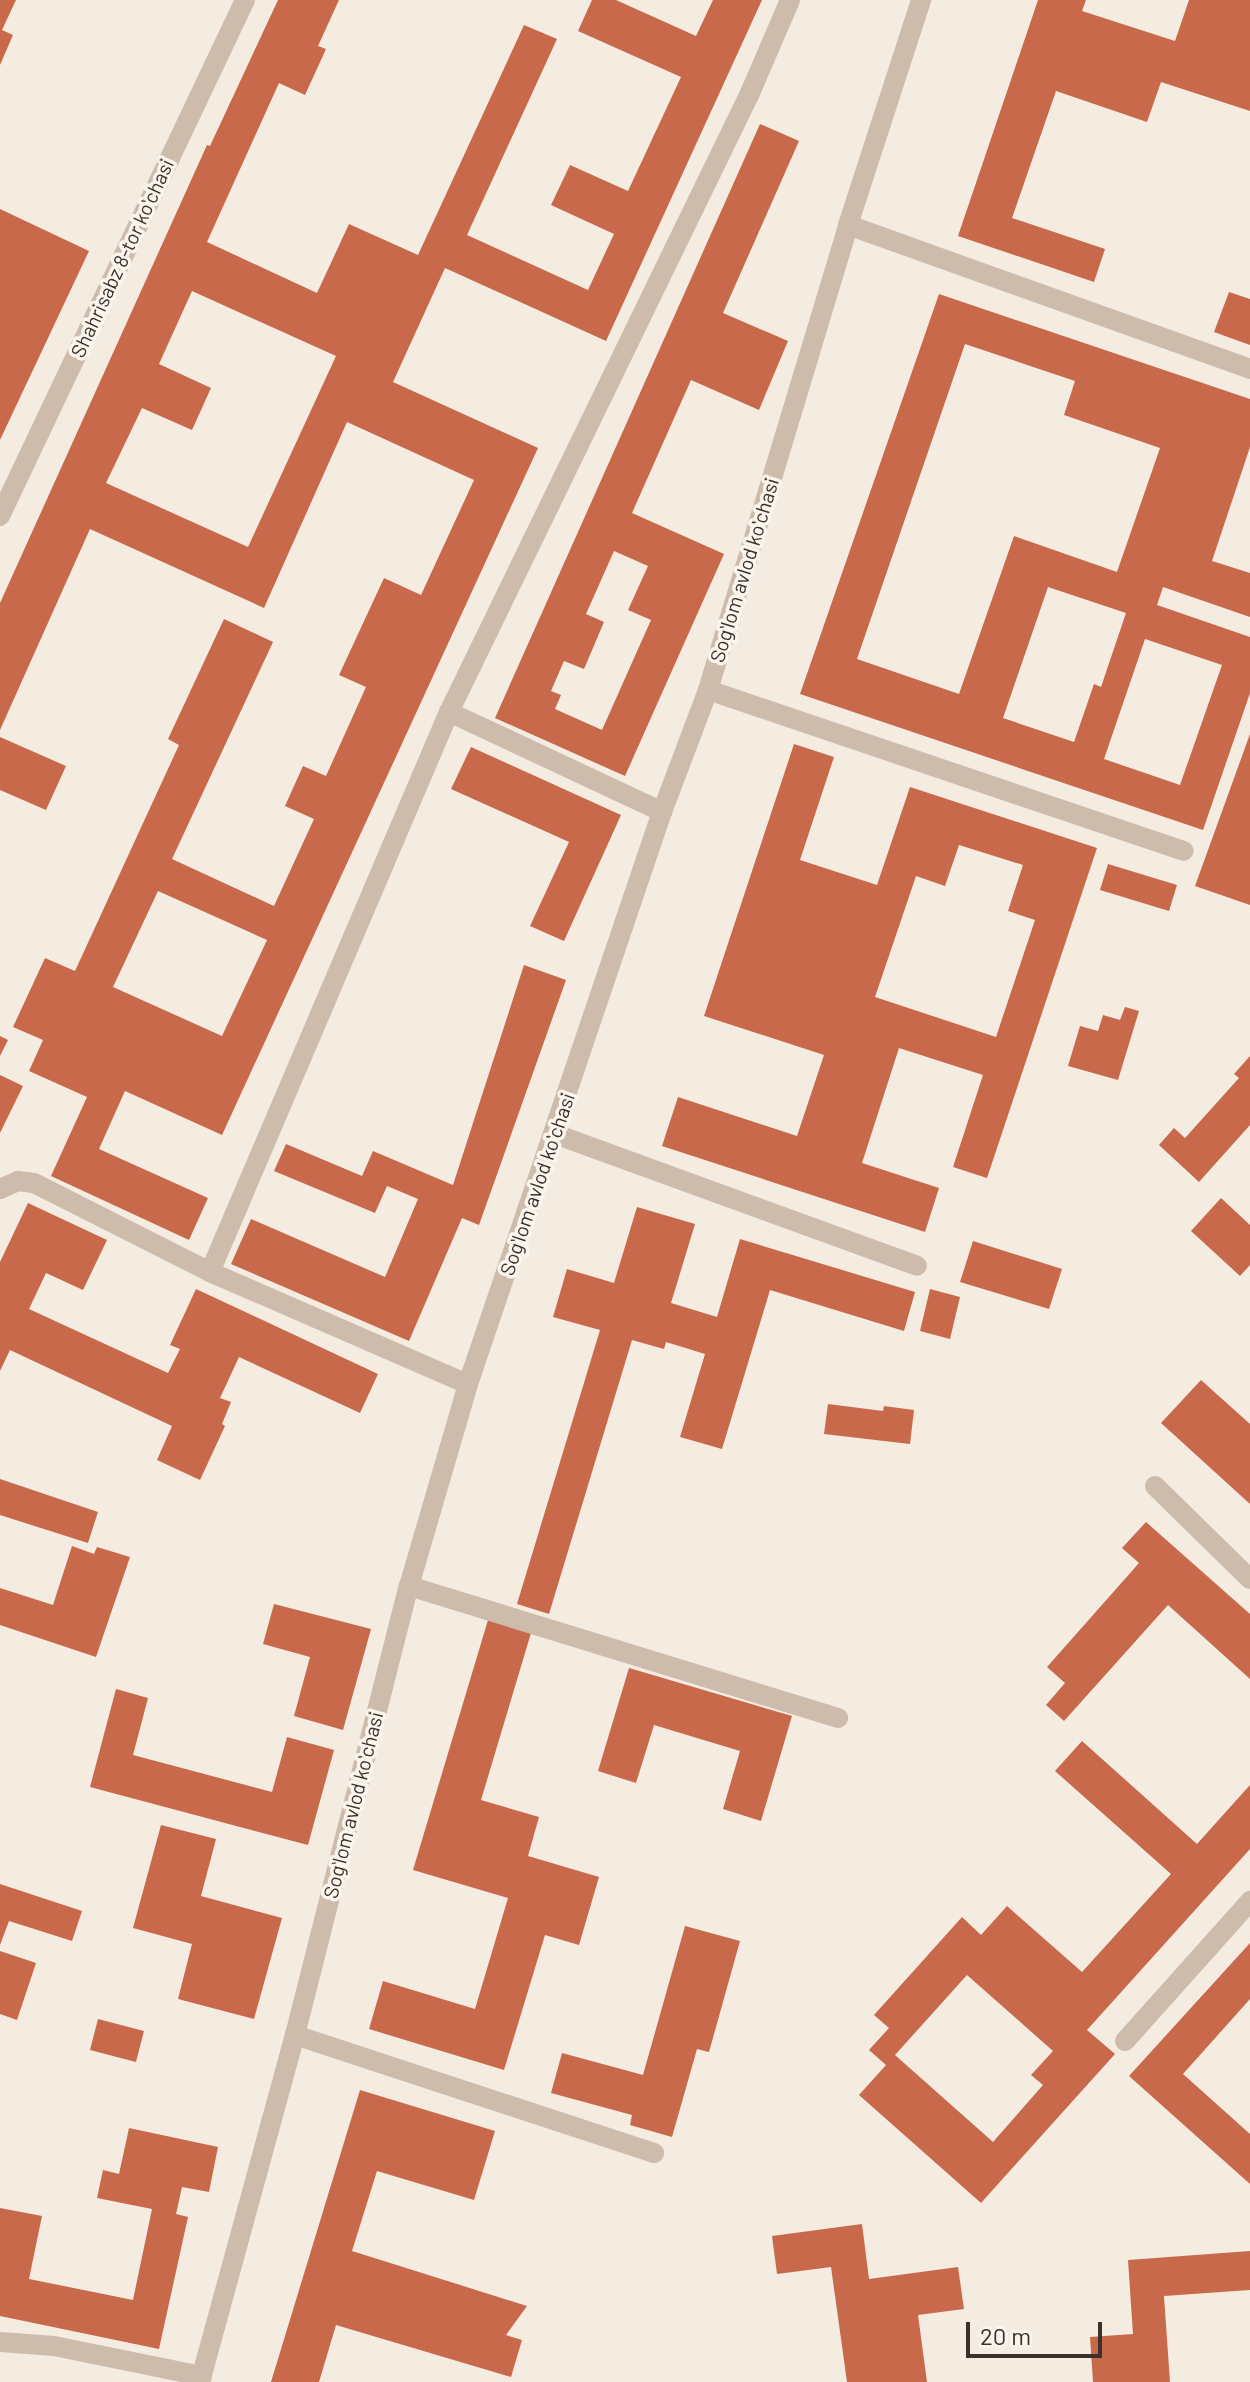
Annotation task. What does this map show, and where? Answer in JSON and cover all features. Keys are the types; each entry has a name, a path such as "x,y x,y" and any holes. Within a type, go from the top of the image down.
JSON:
{"street":[{"name":"Shahrisabz 8-tor koʻchasi","path":"0,516 245,0"},
{"path":"210,1272 449,712 750,93 790,0"},
{"name":"Sogʻlom avlod koʻchasi","path":"201,2379 295,2035 409,1586 468,1384 662,812 708,690 848,225 921,0"},
{"path":"848,225 1250,369"},
{"path":"708,690 1184,851"},
{"path":"449,712 662,812"},
{"path":"555,1134 917,1266"},
{"path":"0,1189 18,1181 34,1183 210,1272 468,1384"},
{"path":"1155,1486 1250,1579"},
{"path":"409,1586 838,1718"},
{"path":"1125,2041 1250,1901"},
{"path":"295,2035 654,2153"},
{"path":"0,2342 54,2346 201,2379"}],"building":[{"path":"0,0 16,0 2,30 13,35 0,65"},
{"path":"278,0 339,0 318,46 326,49 305,95 279,83 207,242 317,293 349,224 418,255 524,25 557,39 467,235 588,290 614,234 551,205 570,165 628,191 681,77 578,31 592,0 616,0 696,36 713,0 762,0 606,341 445,268 393,382 538,448 222,1135 125,1091 99,1149 208,1198 189,1240 51,1176 87,1097 29,1071 43,1040 13,1027 45,958 75,971 179,745 168,739 224,619 273,642 172,859 274,906 314,819 285,806 303,766 326,776 366,687 339,675 384,578 421,595 474,480 347,422 264,608 90,529 0,730 0,603 207,145 210,146","holes":["192,291 336,356 248,547 106,483 142,408 192,430 211,388 159,364","158,891 267,940 222,1036 113,987"]},
{"path":"1038,0 1086,0 1082,11 1175,41 1189,0 1250,0 1250,111 1161,82 1147,122 1056,91 1012,218 1105,249 1094,282 958,236"},
{"path":"760,124 799,141 723,313 788,341 759,410 691,380 632,513 724,554 625,776 495,718","holes":["614,551 648,566 628,610 651,620 602,730 555,709 561,695 551,691 564,661 584,669 604,622 586,614"]},
{"path":"0,209 89,251 0,440"},
{"path":"1229,292 1250,299 1250,345 1214,332"},
{"path":"939,294 1250,399 1250,447 1212,561 1250,573 1250,617 1163,587 1157,605 1250,637 1250,693 1203,830 800,694","holes":["965,344 1075,381 1064,415 1160,448 1117,572 1014,536 959,694 857,659","1048,587 1126,613 1101,687 1094,684 1074,742 1003,718","1145,639 1222,665 1180,785 1104,759"]},
{"path":"1250,734 1250,905 1195,886"},
{"path":"0,737 66,766 46,810 0,790"},
{"path":"794,744 834,757 800,860 877,885 910,787 1097,848 987,1178 953,1167 983,1075 899,1048 862,1163 939,1188 925,1232 662,1146 678,1097 797,1136 824,1055 704,1016","holes":["959,845 1023,865 1008,911 1035,920 996,1037 875,997 916,876 945,886"]},
{"path":"471,747 621,815 564,941 530,926 569,842 451,789"},
{"path":"1108,864 1177,885 1169,911 1100,890"},
{"path":"524,965 566,980 479,1225 462,1218 409,1341 231,1264 251,1219 385,1277 418,1199 387,1186 375,1213 274,1171 286,1144 362,1176 373,1151 453,1185"},
{"path":"1125,1007 1139,1011 1118,1080 1068,1066 1080,1026 1098,1031 1103,1015 1120,1020"},
{"path":"0,1036 8,1040 0,1056"},
{"path":"1250,1056 1250,1125 1199,1182 1159,1145 1174,1128 1185,1138 1239,1078 1234,1074"},
{"path":"0,1075 23,1086 0,1133"},
{"path":"1221,1198 1250,1225 1250,1265 1240,1276 1191,1231"},
{"path":"28,1203 107,1240 83,1290 46,1273 29,1309 168,1373 180,1349 170,1345 196,1289 378,1374 360,1413 239,1357 220,1398 231,1402 222,1424 225,1426 200,1480 157,1460 172,1426 10,1350 0,1371 0,1262"},
{"path":"637,1207 695,1224 671,1303 717,1317 740,1239 915,1292 904,1331 770,1290 722,1449 680,1437 705,1354 666,1342 664,1349 632,1340 549,1614 517,1604 600,1330 553,1317 567,1269 614,1283"},
{"path":"973,1241 1062,1269 1049,1309 960,1282"},
{"path":"930,1289 960,1297 950,1339 920,1331"},
{"path":"1201,1380 1250,1424 1250,1504 1161,1423"},
{"path":"828,1404 883,1411 884,1406 914,1410 910,1444 824,1434"},
{"path":"0,1479 98,1512 88,1543 0,1515"},
{"path":"1146,1522 1250,1614 1250,1679 1168,1605 1064,1721 1046,1705 1065,1683 1047,1667 1139,1563 1122,1548"},
{"path":"72,1546 94,1554 97,1547 130,1557 96,1657 0,1625 0,1588 53,1605"},
{"path":"274,1604 371,1629 343,1730 294,1716 310,1657 263,1644"},
{"path":"488,1620 531,1633 481,1800 539,1817 528,1856 599,1877 579,1945 545,1935 504,2070 369,2029 383,1981 475,2009 508,1898 413,1870"},
{"path":"629,1668 792,1716 761,1821 723,1809 740,1751 654,1725 636,1783 598,1771"},
{"path":"116,1689 148,1698 133,1755 272,1792 287,1737 334,1750 308,1845 90,1787"},
{"path":"1082,1741 1197,1844 1250,1785 1250,1849 1087,2030 1115,2054 981,2203 859,2095 886,2065 869,2050 889,2028 874,2015 962,1917 981,1935 1007,1906 1082,1972 1171,1874 1055,1771","holes":["967,1975 1053,2051 1031,2075 1043,2085 993,2142 895,2055"]},
{"path":"161,1825 216,1839 201,1896 282,1918 254,2019 178,1999 192,1944 133,1928"},
{"path":"0,1884 82,1911 72,1941 9,1921 0,1945"},
{"path":"685,1926 740,1941 709,2052 697,2049 672,2137 630,2125 632,2115 551,2093 562,2053 643,2075"},
{"path":"1250,1943 1250,1999 1183,2074 1250,2134 1250,2184 1129,2076"},
{"path":"0,1951 36,1963 17,2020 0,2014"},
{"path":"98,2019 144,2031 136,2062 90,2050"},
{"path":"360,2090 495,2131 474,2200 377,2171 352,2251 527,2306 506,2335 522,2340 511,2377 336,2325 319,2382 271,2382"},
{"path":"129,2128 218,2147 209,2192 182,2187 176,2214 188,2217 159,2349 0,2316 0,2208 42,2216 29,2279 133,2300 152,2209 97,2198 103,2170 119,2174"},
{"path":"862,2224 869,2279 958,2267 964,2309 918,2315 927,2382 847,2382 831,2267 777,2274 772,2236"},
{"path":"1250,2251 1250,2290 1164,2296 1170,2382 1093,2382 1090,2337 1133,2334 1128,2260"}]}
